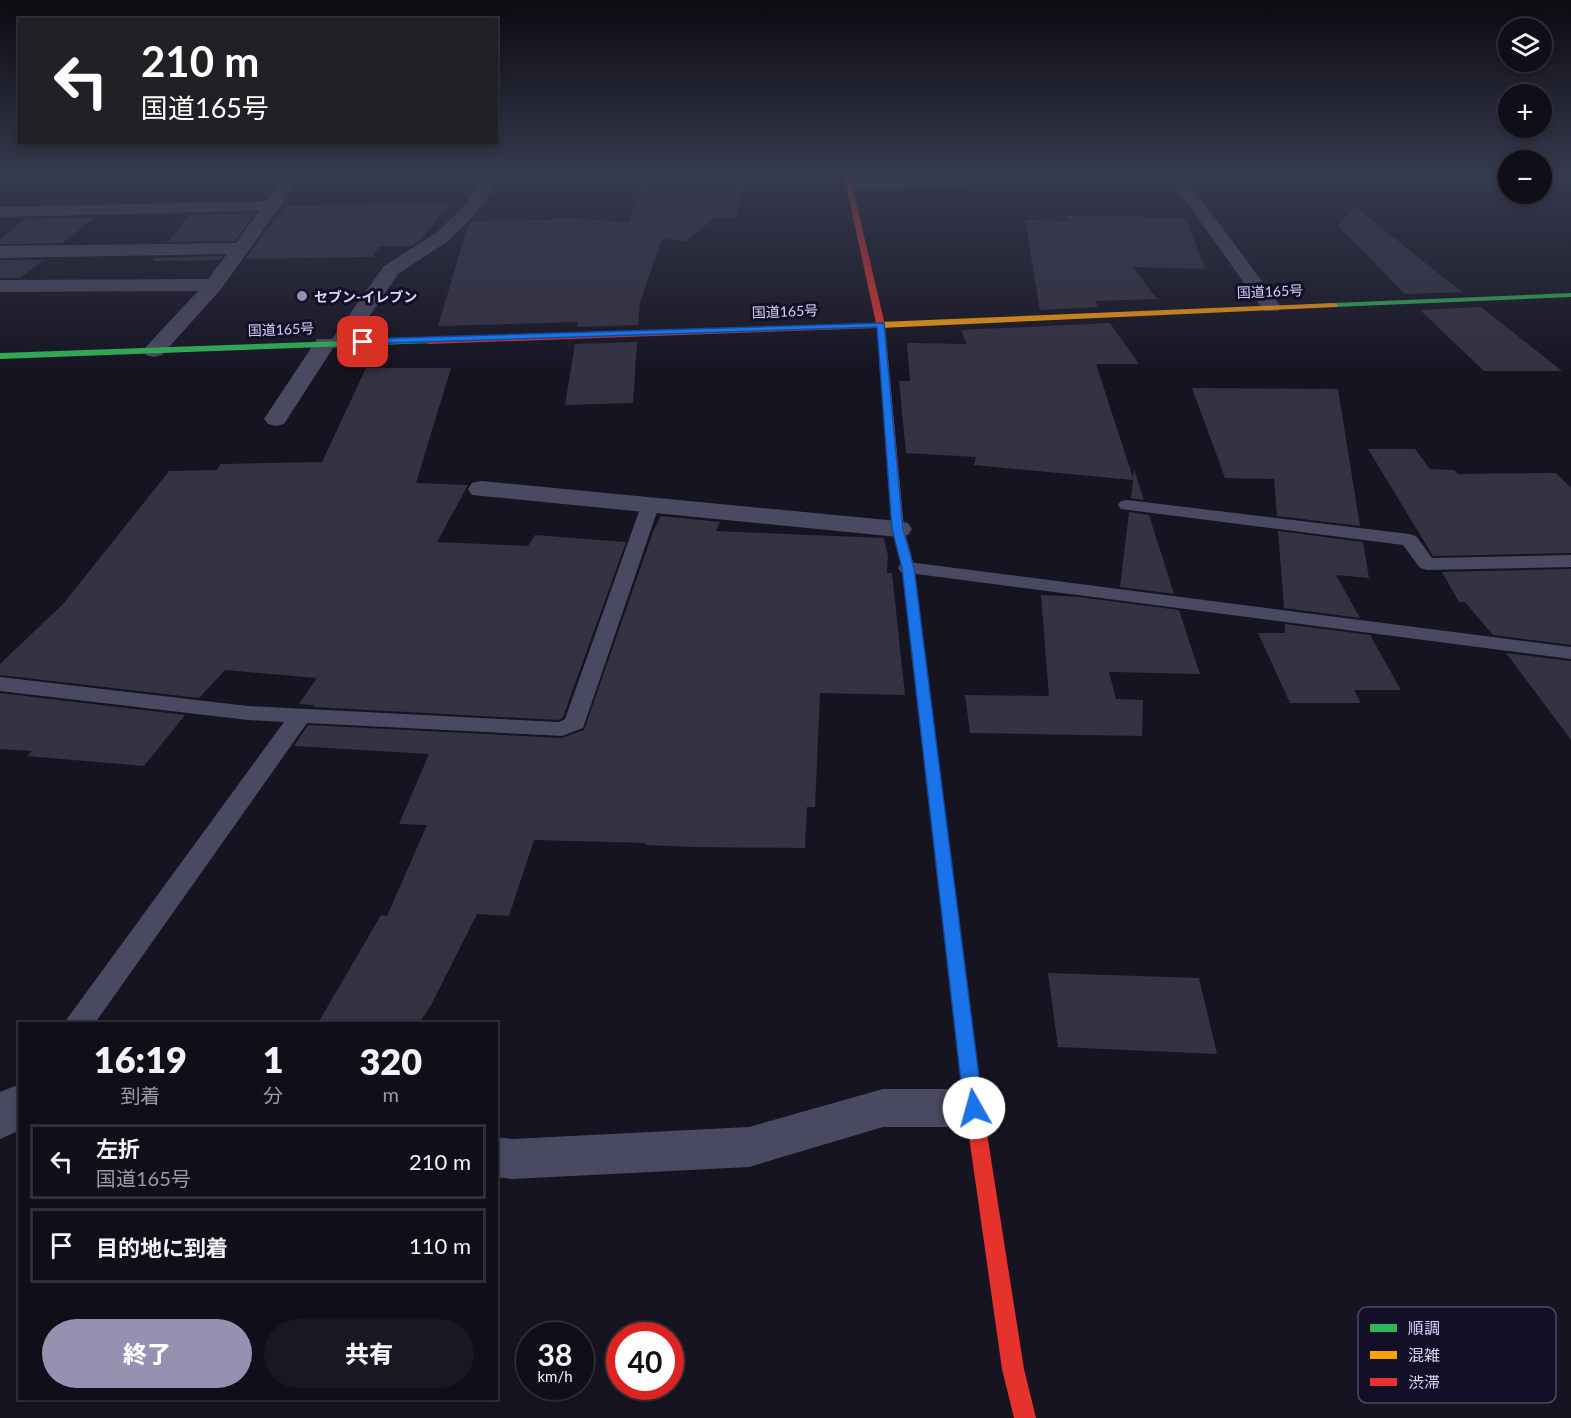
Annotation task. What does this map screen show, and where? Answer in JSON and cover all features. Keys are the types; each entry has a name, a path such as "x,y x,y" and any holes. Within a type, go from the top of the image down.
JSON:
{"main road":[{"path":"863,242 881,325 898,529 908,568 974,1108 1013,1369 1025,1418"},
{"name":"国道165号","path":"0,356 881,325 1571,295"}],"street":[{"path":"154,350 214,285 245,242"},
{"path":"276,419 332,343 391,270 434,242"},
{"path":"1224,242 1271,307"},
{"path":"0,252 241,248"},
{"path":"0,286 214,285"},
{"path":"481,489 898,529"},
{"path":"0,1120 18,1104"},
{"path":"498,1157 512,1160 748,1147 883,1108 974,1108"}],"lane":[{"path":"1127,505 1409,540 1427,564 1571,561"},
{"path":"0,684 300,716 562,729 572,727 650,506"},
{"path":"908,568 1571,653"},
{"path":"80,1022 300,716"}],"building":[{"path":"0,242 64,242 63,243 0,244"},
{"path":"258,242 418,242 411,246 379,246 373,257 245,259"},
{"path":"463,242 661,242 640,302 638,325 577,327 578,322 438,326"},
{"path":"1029,242 1195,242 1205,269 1133,267 1157,299 1095,301 1099,307 1040,310"},
{"path":"1354,242 1399,242 1462,292 1405,294"},
{"path":"222,256 220,260 153,261 155,258"},
{"path":"0,260 43,260 20,278 0,278"},
{"path":"1481,307 1562,371 1484,371 1420,310"},
{"path":"1110,323 1139,364 1096,364 1133,478 1134,469 1144,500 1131,498 1133,480 974,465 976,457 906,453 899,381 910,381 907,343 967,344 961,330"},
{"path":"637,342 633,403 565,405 575,344"},
{"path":"366,368 451,368 416,483 468,485 437,542 528,546 535,535 626,542 563,717 559,720 313,707 314,705 299,704 317,678 225,670 199,698 0,675 0,664 64,603 169,471 217,470 220,464 322,462"},
{"path":"1192,388 1338,389 1360,526 1277,516 1274,479 1225,478"},
{"path":"1368,449 1415,449 1430,469 1454,470 1458,474 1556,473 1571,488 1571,553 1433,556"},
{"path":"1129,512 1149,515 1174,594 1120,587"},
{"path":"661,516 720,522 716,531 884,538 888,556 887,573 892,573 905,695 820,693 815,807 807,807 805,848 694,847 645,845 646,843 534,840 509,916 477,914 430,1007 420,1022 319,1022 381,915 387,916 427,825 399,824 429,754 294,746 308,725 562,738 584,730 653,532"},
{"path":"1278,531 1363,542 1369,578 1336,575 1360,618 1284,608"},
{"path":"1571,569 1571,645 1493,635 1465,602 1459,602 1442,572"},
{"path":"1041,595 1079,597 1179,610 1200,674 1109,672 1116,699 1143,700 1142,736 970,733 965,695 1049,696"},
{"path":"1285,624 1370,635 1401,690 1354,690 1361,703 1290,703 1258,633 1285,633"},
{"path":"1506,653 1571,661 1571,740"},
{"path":"0,693 185,715 144,766 27,756 32,751 0,749"},
{"path":"1048,973 1199,978 1217,1054 1058,1047"}],"traffic: fast":[{"path":"1334,305 1571,295"},
{"path":"0,356 428,341"}],"traffic: slow":[{"path":"880,325 1334,305"},
{"path":"904,551 908,568 957,968"}],"traffic: jam":[{"path":"862,242 881,325 898,529 904,551"},
{"path":"428,341 880,325"},
{"path":"957,968 974,1108 1013,1369 1025,1418"}],"place":[{"name":"セブン-イレブン","path":"302,296"}],"route":[{"path":"363,342 881,325 898,529 908,568 974,1108"}]}
